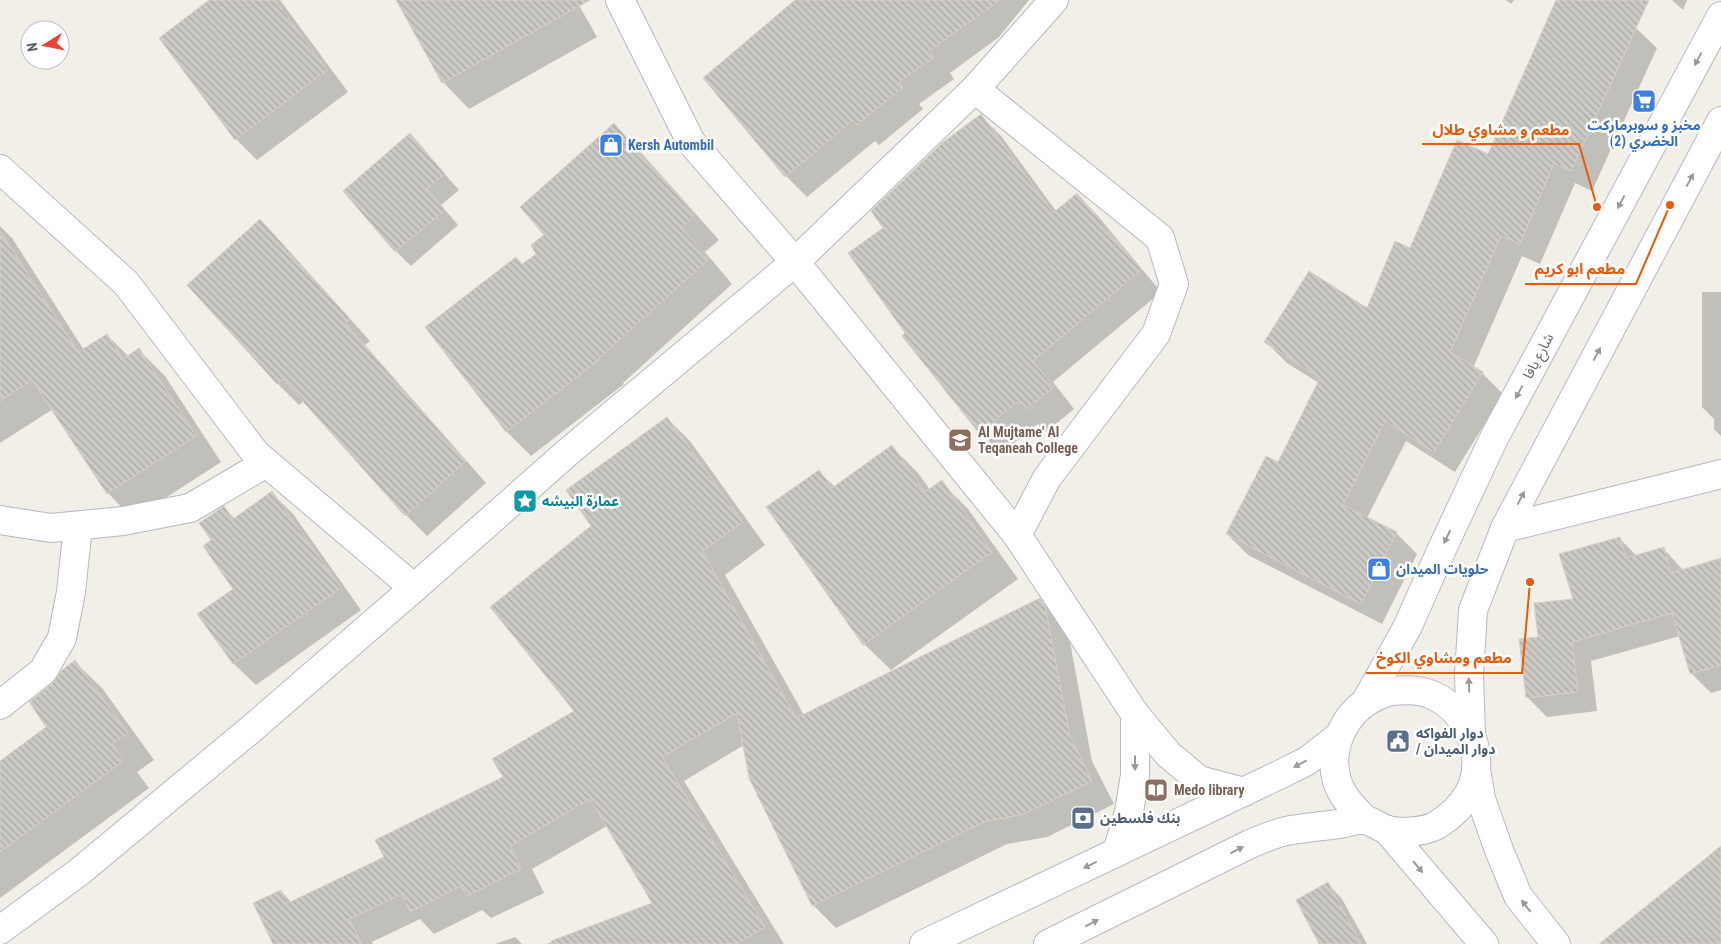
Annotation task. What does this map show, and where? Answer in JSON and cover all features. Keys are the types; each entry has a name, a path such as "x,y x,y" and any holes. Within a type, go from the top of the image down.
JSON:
{"street":[{"path":"620,0 691,142 795,262 1016,535 1135,714 1168,754 1199,780 1244,792"},
{"path":"0,930 79,872 250,730 568,452 795,262 975,88 1054,0"},
{"name":"شارع يافا","path":"1366,701 1408,626 1494,438 1721,16"},
{"path":"975,88 1160,238 1174,284 1156,334 1047,478 1016,535"},
{"path":"1471,734 1469,675 1473,610 1505,528 1718,133"},
{"path":"0,169 126,284 256,454 414,588"},
{"path":"0,520 51,528 123,521 190,508 266,463"},
{"path":"1505,528 1721,474"},
{"path":"0,705 43,671 62,638 71,592 78,526"},
{"path":"1484,944 1376,825 1348,803 1337,781 1334,759 1339,736 1350,716 1366,701 1387,692 1410,690 1432,694 1452,706 1471,734 1481,799 1518,896 1556,944"},
{"path":"1117,852 1129,812 1135,775 1135,714"},
{"path":"924,944 1307,761 1339,736"},
{"path":"1048,944 1250,844 1285,831 1376,825 1411,832 1435,826 1455,812 1469,792 1476,769"}],"building":[{"path":"209,0 275,0 327,70 235,140 159,38"},
{"path":"396,0 590,0 442,83"},
{"path":"795,0 1000,0 929,51 934,57 899,82 903,87 857,125 853,120 785,177 703,78"},
{"path":"1556,0 1649,0 1571,171 1554,163 1520,244 1501,236 1450,352 1483,372 1434,452 1385,421 1343,505 1397,532 1361,604 1226,534 1266,456 1278,462 1320,378 1264,342 1309,271 1367,308 1395,241 1410,248 1457,140 1488,154"},
{"path":"981,114 1053,213 1077,193 1141,270 1033,361 1054,387 1024,411 1017,402 979,433 902,336 905,333 848,253 883,228 871,211 942,143"},
{"path":"614,123 695,215 681,228 709,259 600,359 506,432 425,327 516,257 522,264 536,254 531,245 544,235 520,207"},
{"path":"410,133 445,174 427,189 445,210 395,252 343,191"},
{"path":"260,219 350,319 345,323 466,461 405,516 283,379 277,384 187,285"},
{"path":"0,231 78,352 107,334 123,359 139,348 196,436 107,494 32,380 0,401"},
{"path":"667,417 743,522 702,551 796,718 1040,598 1045,606 1070,736 1092,781 1024,814 984,822 812,906 749,778 737,713 662,757 765,927 737,944 552,944 551,941 652,903 590,799 510,846 521,869 467,896 461,886 410,912 402,894 349,919 362,944 273,944 253,903 281,890 288,903 384,857 375,840 503,777 492,759 574,711 490,607 591,526 566,490"},
{"path":"892,445 925,492 942,480 992,552 863,645 766,507 819,470 832,488"},
{"path":"272,491 341,588 233,664 197,614 233,589 203,546 211,540 199,523 224,506 233,519"},
{"path":"1620,537 1626,558 1664,547 1671,573 1721,558 1721,665 1690,674 1672,613 1572,642 1578,692 1526,698 1519,639 1538,637 1534,603 1573,599 1559,554"},
{"path":"75,660 128,733 112,744 123,761 0,852 0,761 46,727 29,702 53,683 61,671"},
{"path":"1721,846 1721,944 1599,944"},
{"path":"1328,882 1361,944 1319,944 1296,900"}],"place":[{"name":"مخبز و سوبرماركت الخضري (2)","path":"1644,101"},
{"name":"Kersh Autombil","path":"611,145"},
{"name":"مطعم ابو كريم","path":"1670,205"},
{"name":"مطعم و مشاوي طلال","path":"1597,207"},
{"name":"Al Mujtame' Al Teqaneah College","path":"960,440"},
{"name":"عمارة البيشه","path":"525,501"},
{"name":"حلويات الميدان","path":"1379,569"},
{"name":"مطعم ومشاوي الكوخ","path":"1530,582"},
{"name":"دوار الفواكه / دوار الميدان","path":"1398,741"},
{"name":"Medo library","path":"1156,790"},
{"name":"بنك فلسطين","path":"1083,818"}]}
